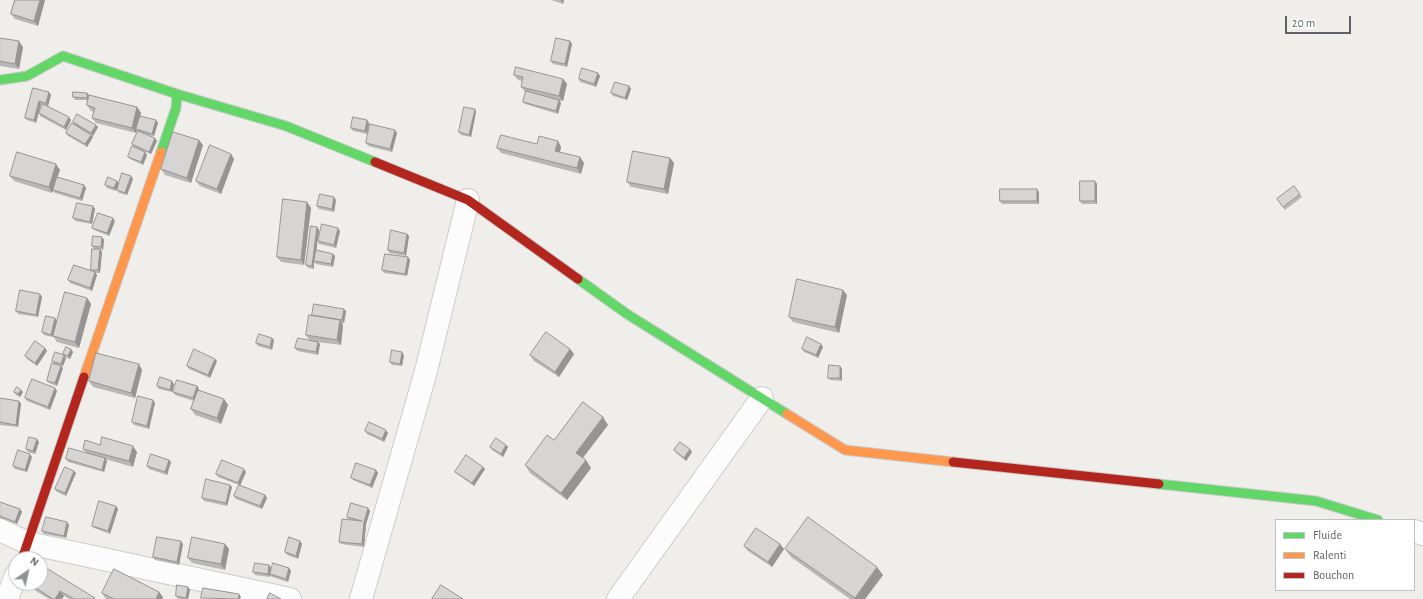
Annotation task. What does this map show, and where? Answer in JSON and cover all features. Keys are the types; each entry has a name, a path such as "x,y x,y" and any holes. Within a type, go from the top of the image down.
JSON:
{"street":[{"path":"0,80 27,76 63,56 177,94 286,126 468,200 627,314 845,450 1316,501 1375,519"},
{"path":"0,530 25,551 176,108 177,94"},
{"path":"361,599 426,371 468,200"},
{"path":"618,599 762,398"},
{"path":"48,555 290,599"}],"building":[{"path":"15,0 40,0 34,21 11,14"},
{"path":"0,38 19,41 15,64 0,61"},
{"path":"556,38 570,41 565,64 551,61"},
{"path":"516,67 563,79 559,96 521,87 523,77 514,75"},
{"path":"582,68 598,73 594,84 579,79"},
{"path":"615,82 629,86 625,98 611,93"},
{"path":"33,88 49,92 46,103 39,101 34,120 25,118"},
{"path":"526,91 559,100 556,111 523,102"},
{"path":"73,92 87,93 87,98 73,97"},
{"path":"89,95 137,107 132,128 92,118 95,108 87,105"},
{"path":"43,104 69,117 64,127 39,113"},
{"path":"464,107 475,109 469,135 459,132"},
{"path":"77,114 96,125 91,133 73,122"},
{"path":"140,116 156,120 152,134 136,129"},
{"path":"353,117 367,120 365,131 351,128"},
{"path":"72,123 91,135 85,144 66,133"},
{"path":"370,124 395,130 390,149 366,143"},
{"path":"138,131 155,138 149,152 132,144"},
{"path":"173,132 199,140 187,178 161,169"},
{"path":"501,135 537,144 539,136 558,141 555,151 580,157 577,168 497,148"},
{"path":"210,145 231,154 217,189 196,181"},
{"path":"132,146 145,152 141,162 128,157"},
{"path":"633,151 670,158 664,189 627,182"},
{"path":"17,152 56,164 49,187 10,176"},
{"path":"122,173 131,176 125,193 117,190"},
{"path":"57,177 84,185 80,198 53,190"},
{"path":"108,177 117,181 114,188 105,185"},
{"path":"1080,181 1095,181 1095,201 1080,201"},
{"path":"1294,186 1300,194 1283,207 1277,199"},
{"path":"1000,189 1037,189 1037,201 1000,201"},
{"path":"320,194 334,197 332,209 317,206"},
{"path":"283,199 307,202 301,260 277,257"},
{"path":"77,203 93,206 90,222 73,218"},
{"path":"98,213 113,218 107,233 92,228"},
{"path":"322,224 338,228 334,245 318,241"},
{"path":"311,226 317,227 312,266 306,265"},
{"path":"391,230 407,234 404,253 388,250"},
{"path":"93,236 102,237 101,247 92,246"},
{"path":"92,249 100,249 98,270 91,270"},
{"path":"316,250 333,254 331,264 314,261"},
{"path":"385,254 408,257 405,274 382,270"},
{"path":"74,265 95,272 90,288 68,280"},
{"path":"797,279 843,290 835,327 789,317"},
{"path":"20,290 40,294 36,315 16,311"},
{"path":"65,292 87,298 75,342 53,336"},
{"path":"314,304 344,309 342,320 312,315"},
{"path":"309,315 340,320 337,340 306,335"},
{"path":"46,316 55,318 51,335 42,332"},
{"path":"546,332 570,349 555,372 530,355"},
{"path":"259,334 272,338 270,347 256,343"},
{"path":"807,337 821,344 816,355 802,349"},
{"path":"298,338 318,342 316,352 295,348"},
{"path":"35,341 45,348 35,363 25,356"},
{"path":"66,347 71,349 68,356 63,354"},
{"path":"194,349 215,359 208,375 187,366"},
{"path":"392,350 402,352 400,364 390,362"},
{"path":"55,352 64,355 61,364 52,361"},
{"path":"96,353 139,364 131,393 89,381"},
{"path":"52,363 61,366 55,383 47,381"},
{"path":"829,365 840,366 840,378 828,378"},
{"path":"160,377 172,381 170,390 157,386"},
{"path":"32,379 55,388 48,407 25,398"},
{"path":"177,380 197,386 193,398 173,392"},
{"path":"17,387 21,390 18,394 14,392"},
{"path":"198,390 224,399 217,418 191,409"},
{"path":"138,396 153,400 147,426 132,422"},
{"path":"0,398 19,401 16,425 0,422"},
{"path":"583,402 603,417 576,453 586,460 561,493 525,465 547,435 554,440"},
{"path":"369,422 386,430 382,439 365,431"},
{"path":"29,437 37,439 33,451 26,449"},
{"path":"102,437 133,446 129,461 83,449 85,440 100,445"},
{"path":"496,438 506,445 501,454 490,447"},
{"path":"680,442 690,449 684,458 674,450"},
{"path":"69,448 105,458 102,470 66,459"},
{"path":"18,450 30,454 25,470 13,466"},
{"path":"151,454 169,460 165,472 147,466"},
{"path":"466,455 483,467 472,483 455,472"},
{"path":"222,460 244,469 238,483 216,474"},
{"path":"356,463 376,470 370,485 351,478"},
{"path":"65,467 74,471 65,493 55,489"},
{"path":"206,479 230,485 226,503 202,498"},
{"path":"239,485 265,495 260,506 234,496"},
{"path":"99,501 116,506 108,531 92,526"},
{"path":"0,502 20,509 15,522 0,516"},
{"path":"351,503 368,508 364,522 362,544 339,542 342,519 362,521 347,517"},
{"path":"46,517 67,522 64,536 42,531"},
{"path":"808,517 877,567 855,598 785,549"},
{"path":"756,528 780,544 768,562 744,546"},
{"path":"157,537 181,541 177,562 153,557"},
{"path":"192,537 225,544 221,564 188,558"},
{"path":"289,537 300,541 296,556 285,552"},
{"path":"255,563 269,565 268,574 253,572"},
{"path":"273,563 289,568 286,579 270,574"},
{"path":"48,569 95,598 74,599 60,591 55,599 40,591 48,591"},
{"path":"114,569 159,592 156,599 114,599 102,593"},
{"path":"177,585 188,587 186,598 176,596"},
{"path":"441,585 463,599 432,599"},
{"path":"203,588 239,594 238,599 201,598"},
{"path":"270,593 281,599 267,599"}],"traffic: fast":[{"path":"0,80 27,76 63,56 177,94 286,126 375,162"},
{"path":"161,152 176,108 177,94"},
{"path":"578,279 627,314 787,414"},
{"path":"1159,484 1316,501 1375,519"}],"traffic: slow":[{"path":"84,377 161,152"},
{"path":"787,414 845,450 953,462"}],"traffic: jam":[{"path":"375,162 468,200 578,279"},
{"path":"25,551 84,377"},
{"path":"953,462 1159,484"}]}
